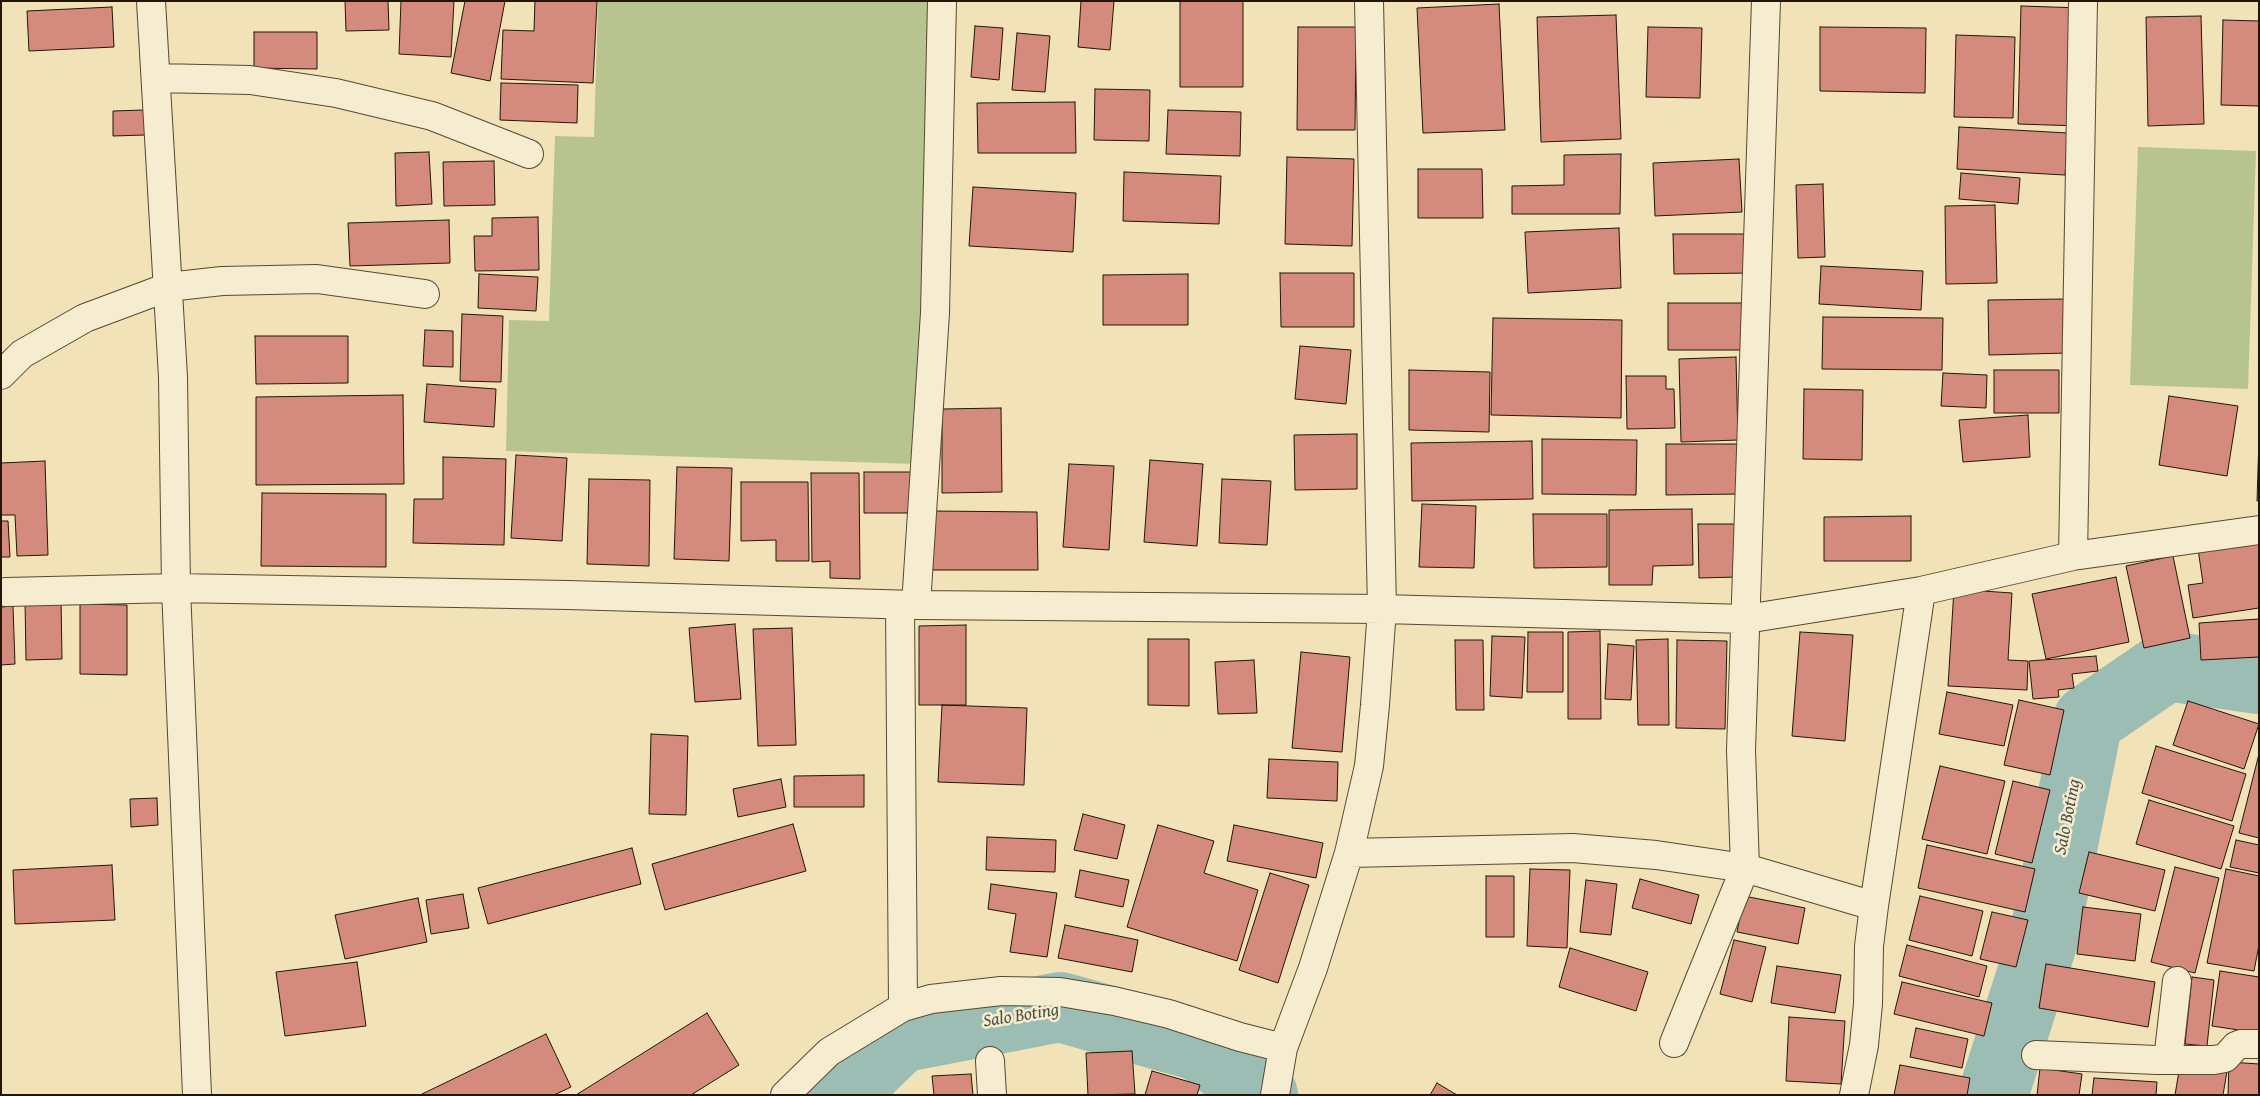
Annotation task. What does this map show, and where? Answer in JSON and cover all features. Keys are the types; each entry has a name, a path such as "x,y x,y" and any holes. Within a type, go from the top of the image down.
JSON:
{"street":[{"path":"151,1 172,377 176,588 197,1095"},
{"path":"903,1007 908,605 935,313 942,1"},
{"path":"785,1095 829,1052 903,1007 931,999 1001,991 1060,992 1114,1001 1169,1014 1240,1037 1282,1079 1313,968 1349,853 1369,766 1375,705 1382,609 1368,1"},
{"path":"1674,1043 1745,868 1741,750 1766,1"},
{"path":"2073,556 2083,1"},
{"path":"156,78 250,80 336,93 432,116 529,154"},
{"path":"1,375 22,354 85,318 168,287 222,281 316,279 425,294"},
{"path":"6,592 176,588 568,595 908,605 1382,609 1746,619 1921,591 2073,556 2259,530"},
{"path":"1854,1095 1864,1045 1868,1004 1869,946 1874,906 1921,591"},
{"path":"1349,853 1573,848 1656,854 1745,868 1874,906"},
{"path":"2168,1060 2177,981"},
{"path":"2036,1055 2168,1060 2224,1058 2236,1046 2259,1044"},
{"path":"990,1061 992,1095"}],"green space":[{"path":"598,1 931,1 916,464 506,451 509,320 549,321 555,136 594,137"},
{"path":"2138,147 2256,151 2248,389 2130,385"}],"building":[{"path":"345,1 388,1 389,30 346,31"},
{"path":"401,1 454,1 451,57 399,54"},
{"path":"465,1 505,1 490,81 451,73"},
{"path":"535,1 597,1 593,83 501,79 503,30 534,31"},
{"path":"1081,1 1114,1 1110,50 1078,47"},
{"path":"1180,1 1243,1 1243,87 1180,87"},
{"path":"1499,4 1505,130 1423,133 1417,8"},
{"path":"2021,6 2083,8 2080,126 2018,124"},
{"path":"112,7 114,47 29,51 27,11"},
{"path":"1616,15 1621,139 1541,142 1537,17"},
{"path":"2201,16 2204,124 2148,126 2146,17"},
{"path":"2223,20 2259,21 2259,106 2221,105"},
{"path":"975,26 1003,28 999,80 971,77"},
{"path":"1298,27 1356,27 1355,130 1297,130"},
{"path":"1648,27 1702,28 1700,98 1646,97"},
{"path":"1820,27 1926,28 1925,93 1820,91"},
{"path":"254,32 317,32 317,69 254,68"},
{"path":"1017,33 1050,36 1045,92 1012,90"},
{"path":"1956,35 2015,37 2013,118 1954,117"},
{"path":"501,83 578,85 577,123 500,120"},
{"path":"1095,89 1150,90 1149,141 1094,140"},
{"path":"1075,102 1076,153 978,153 977,103"},
{"path":"144,110 145,135 113,136 113,111"},
{"path":"1168,110 1241,112 1240,156 1166,154"},
{"path":"1959,127 2068,133 2065,175 1957,169"},
{"path":"429,152 432,204 396,206 395,153"},
{"path":"1621,154 1620,214 1512,214 1512,186 1564,185 1564,155"},
{"path":"1287,157 1354,159 1352,246 1285,244"},
{"path":"1739,159 1742,212 1655,216 1653,163"},
{"path":"494,161 495,205 444,206 443,162"},
{"path":"1418,169 1482,169 1483,218 1418,218"},
{"path":"1124,172 1221,176 1219,224 1123,221"},
{"path":"1961,173 2020,178 2018,204 1959,199"},
{"path":"1823,184 1825,257 1798,258 1796,185"},
{"path":"973,187 1076,193 1073,252 969,246"},
{"path":"1995,205 1997,283 1946,284 1945,206"},
{"path":"538,217 539,270 475,271 474,236 492,236 492,218"},
{"path":"449,220 450,263 350,266 348,223"},
{"path":"1619,228 1621,288 1528,293 1525,232"},
{"path":"1673,234 1751,234 1751,273 1674,274"},
{"path":"1821,266 1923,271 1921,310 1819,304"},
{"path":"1280,273 1354,273 1354,327 1281,327"},
{"path":"479,274 538,277 536,311 478,308"},
{"path":"1188,274 1188,325 1103,325 1103,275"},
{"path":"2067,299 2068,353 1989,355 1988,300"},
{"path":"1668,303 1749,303 1749,350 1668,350"},
{"path":"462,314 503,316 501,382 460,381"},
{"path":"1823,317 1943,318 1942,370 1822,369"},
{"path":"1493,318 1622,320 1621,418 1491,415"},
{"path":"425,330 453,331 453,367 423,366"},
{"path":"255,336 348,336 348,383 256,384"},
{"path":"1300,346 1351,350 1346,404 1295,399"},
{"path":"1736,357 1738,440 1681,442 1679,359"},
{"path":"1409,370 1490,372 1489,432 1409,430"},
{"path":"1994,370 2059,370 2059,413 1994,413"},
{"path":"1943,373 1987,375 1986,408 1941,406"},
{"path":"1626,376 1666,376 1666,389 1674,389 1675,428 1627,429"},
{"path":"427,384 496,389 494,427 424,422"},
{"path":"1804,389 1863,390 1862,460 1803,459"},
{"path":"403,395 404,484 256,485 256,397"},
{"path":"2169,396 2238,406 2227,476 2159,465"},
{"path":"1001,408 1002,492 942,493 942,409"},
{"path":"2028,415 2030,457 1963,462 1959,420"},
{"path":"1357,434 1357,489 1295,490 1294,435"},
{"path":"1542,439 1637,440 1636,495 1542,494"},
{"path":"2259,439 2259,501 2257,501"},
{"path":"1532,441 1533,499 1412,501 1411,443"},
{"path":"1666,444 1739,444 1739,494 1666,495"},
{"path":"516,455 567,458 562,541 511,538"},
{"path":"443,457 506,459 504,545 413,543 414,499 443,499"},
{"path":"1150,460 1203,464 1197,546 1144,542"},
{"path":"45,461 48,555 17,556 15,515 1,515 1,463"},
{"path":"1069,464 1114,466 1109,550 1063,547"},
{"path":"677,467 732,468 729,561 674,559"},
{"path":"864,472 913,472 913,513 864,513"},
{"path":"811,473 859,473 860,579 830,578 830,561 812,562"},
{"path":"589,479 650,480 649,566 587,564"},
{"path":"1222,479 1271,481 1267,545 1219,543"},
{"path":"741,482 808,482 809,561 776,561 776,540 741,541"},
{"path":"262,493 386,494 386,567 261,566"},
{"path":"1422,504 1476,506 1474,568 1419,567"},
{"path":"1692,509 1693,565 1653,566 1652,585 1609,585 1609,510"},
{"path":"932,511 1037,512 1038,570 931,570"},
{"path":"1533,514 1607,514 1607,567 1534,568"},
{"path":"1911,516 1911,561 1824,561 1824,517"},
{"path":"1,521 8,521 10,557 1,557"},
{"path":"1698,524 1738,524 1738,577 1699,578"},
{"path":"2259,533 2259,608 2193,618 2188,585 2203,583 2197,542"},
{"path":"2173,556 2190,638 2144,648 2126,566"},
{"path":"2116,577 2129,642 2046,659 2032,594"},
{"path":"1954,589 2012,593 2008,660 2028,661 2027,690 1948,686"},
{"path":"61,599 62,659 26,660 25,600"},
{"path":"80,604 127,605 127,675 80,674"},
{"path":"13,606 15,664 1,665 1,607"},
{"path":"2259,619 2259,657 2201,660 2199,623"},
{"path":"735,624 741,699 695,702 689,628"},
{"path":"966,625 966,705 919,705 919,626"},
{"path":"792,628 796,745 758,746 753,629"},
{"path":"1600,631 1601,719 1568,719 1568,632"},
{"path":"1528,632 1563,632 1563,692 1527,692"},
{"path":"1800,632 1853,635 1845,741 1792,736"},
{"path":"1492,636 1525,637 1522,698 1490,696"},
{"path":"1148,639 1189,639 1189,706 1148,705"},
{"path":"1668,639 1669,725 1638,725 1636,640"},
{"path":"1455,640 1483,640 1484,710 1456,710"},
{"path":"1677,640 1727,641 1725,729 1676,728"},
{"path":"1608,644 1634,646 1631,700 1605,699"},
{"path":"1301,652 1350,657 1342,752 1292,748"},
{"path":"2096,656 2098,671 2072,674 2074,688 2058,690 2059,697 2033,699 2029,661"},
{"path":"1254,660 1257,713 1218,714 1215,662"},
{"path":"1947,692 2013,705 2004,746 1939,734"},
{"path":"2019,700 2064,710 2050,775 2004,765"},
{"path":"2188,701 2259,724 2244,769 2173,745"},
{"path":"942,705 1027,708 1024,785 938,782"},
{"path":"651,734 688,736 686,815 649,814"},
{"path":"2156,746 2246,774 2232,821 2142,793"},
{"path":"2259,754 2259,838 2239,833"},
{"path":"1269,759 1338,762 1337,801 1267,798"},
{"path":"1940,766 2005,781 1987,854 1922,839"},
{"path":"864,775 864,807 794,807 794,776"},
{"path":"781,779 786,807 738,817 733,789"},
{"path":"2013,781 2050,790 2032,863 1995,854"},
{"path":"157,798 158,825 131,827 130,799"},
{"path":"2149,800 2234,826 2221,869 2136,844"},
{"path":"1083,814 1125,825 1117,859 1074,850"},
{"path":"793,824 806,871 665,910 652,864"},
{"path":"1158,825 1214,841 1204,873 1258,890 1237,961 1127,927"},
{"path":"1234,825 1323,843 1316,878 1227,861"},
{"path":"987,837 1056,840 1055,872 986,870"},
{"path":"2236,840 2259,845 2259,873 2230,867"},
{"path":"1927,845 2035,869 2025,912 1918,888"},
{"path":"632,848 641,884 488,924 478,888"},
{"path":"2089,852 2165,870 2155,911 2079,893"},
{"path":"112,865 115,920 15,924 13,870"},
{"path":"2175,867 2219,878 2195,973 2151,962"},
{"path":"1530,869 1570,870 1567,948 1527,946"},
{"path":"2226,869 2259,876 2259,945 2254,971 2207,963"},
{"path":"1080,870 1129,880 1123,907 1075,897"},
{"path":"1270,873 1309,885 1278,983 1239,970"},
{"path":"1486,876 1514,876 1514,937 1486,937"},
{"path":"1640,879 1699,895 1691,924 1632,908"},
{"path":"1586,880 1617,884 1611,935 1580,932"},
{"path":"991,884 1057,893 1047,957 1010,952 1016,914 988,909"},
{"path":"463,894 469,928 431,934 426,900"},
{"path":"1744,896 1805,908 1798,944 1737,932"},
{"path":"1920,896 1983,911 1972,956 1909,940"},
{"path":"418,898 427,942 345,959 335,915"},
{"path":"2083,907 2141,914 2135,961 2077,954"},
{"path":"1992,912 2028,920 2016,967 1980,959"},
{"path":"1065,925 1138,940 1132,972 1058,958"},
{"path":"1734,940 1766,947 1752,1002 1720,994"},
{"path":"1907,945 1987,966 1979,997 1899,976"},
{"path":"1570,948 1648,972 1636,1011 1559,987"},
{"path":"357,962 366,1026 285,1036 276,972"},
{"path":"2046,964 2155,982 2148,1027 2039,1008"},
{"path":"1777,966 1841,975 1835,1013 1771,1003"},
{"path":"2220,971 2259,977 2259,1033 2212,1026"},
{"path":"2192,977 2214,980 2207,1046 2185,1044"},
{"path":"1902,982 1992,1003 1984,1036 1894,1014"},
{"path":"707,1013 739,1065 691,1095 576,1095"},
{"path":"1789,1017 1845,1021 1841,1084 1786,1081"},
{"path":"1916,1028 1968,1039 1962,1068 1910,1057"},
{"path":"546,1034 571,1087 554,1095 420,1095"},
{"path":"1132,1051 1135,1094 1088,1095 1086,1053"},
{"path":"2229,1062 2259,1064 2259,1095 2228,1095"},
{"path":"1900,1065 1970,1078 1967,1095 1894,1095"},
{"path":"2180,1065 2227,1071 2223,1095 2175,1095"},
{"path":"2040,1068 2082,1074 2079,1095 2037,1095"},
{"path":"1152,1071 1200,1085 1197,1095 1145,1095"},
{"path":"971,1074 973,1095 934,1095 932,1076"},
{"path":"2094,1078 2157,1082 2156,1095 2092,1095"},
{"path":"1437,1083 1457,1095 1430,1095"}],"waterway":[{"name":"Salo Boting","path":"1993,1095 2044,937 2088,720 2167,666 2259,679"},
{"name":"Salo Boting","path":"841,1095 900,1038 1060,1007 1199,1046 1263,1095"}]}
